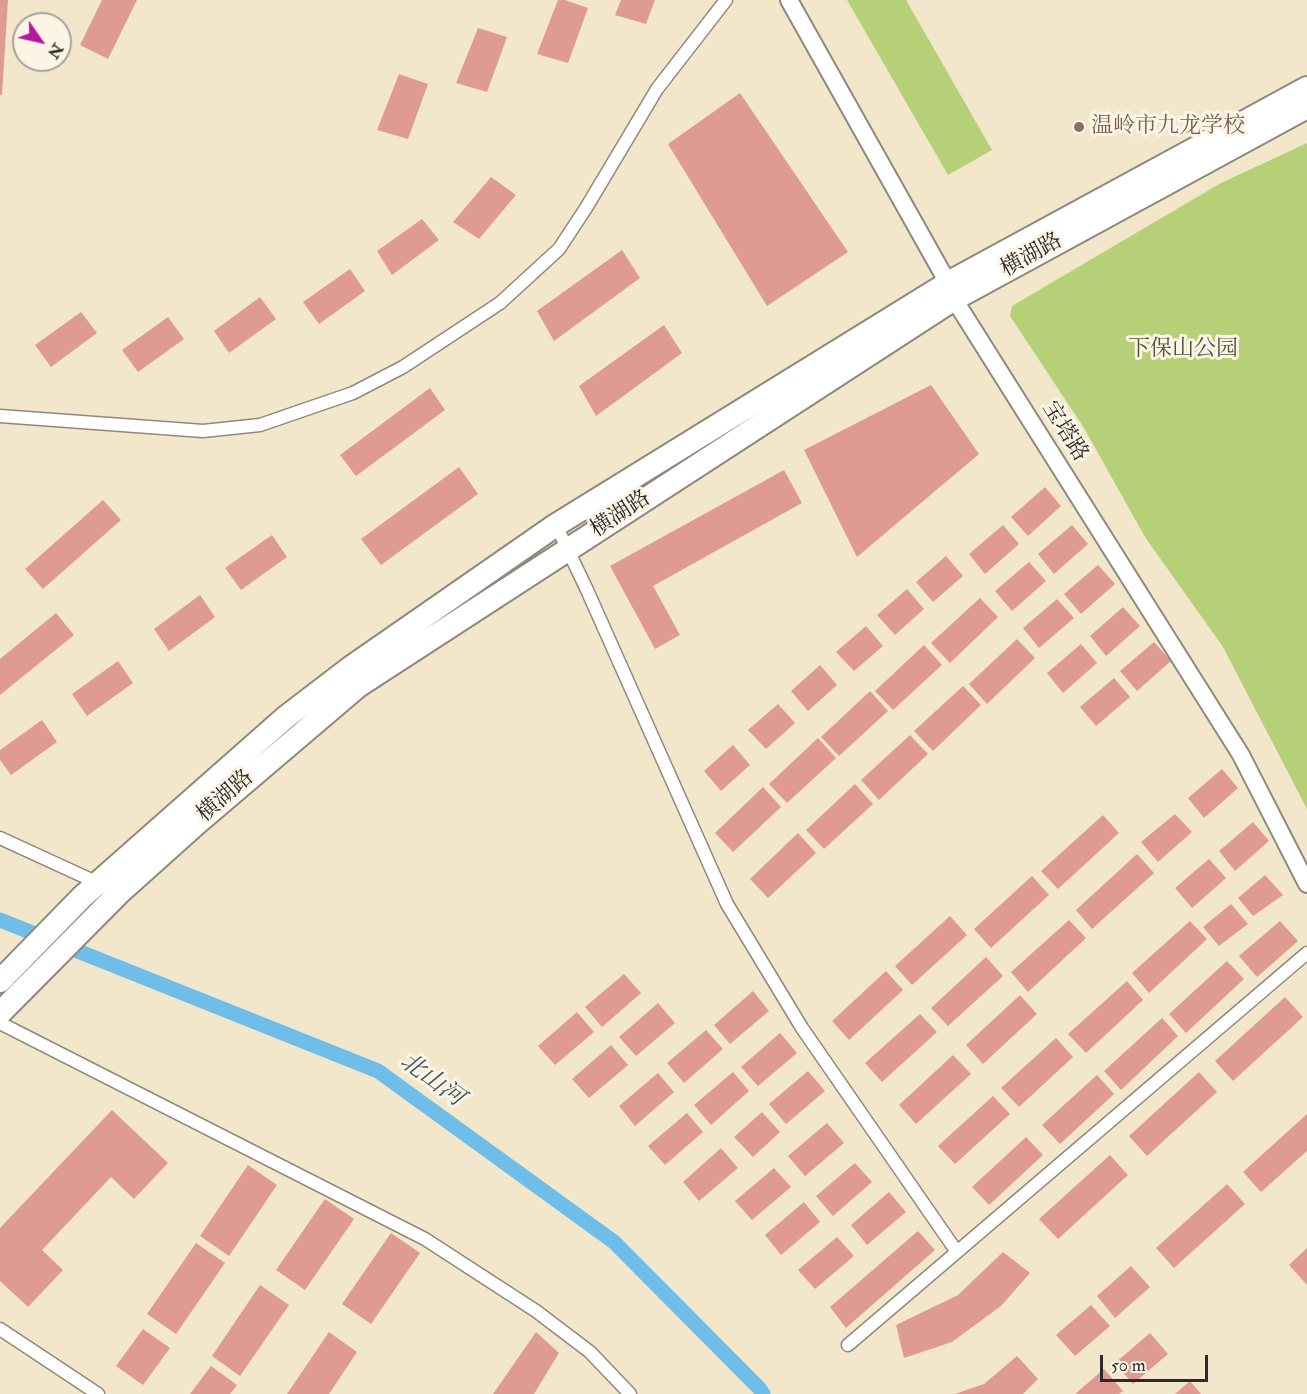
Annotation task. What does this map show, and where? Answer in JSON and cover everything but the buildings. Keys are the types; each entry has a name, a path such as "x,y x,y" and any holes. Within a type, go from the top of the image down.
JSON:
{"highway":[{"name":"横湖路","path":"0,981 90,890 286,717 350,668 556,525 951,291 1307,88"},
{"name":"横湖路","path":"8,1006 120,892 358,686 568,550 951,291 1307,106"}],"street":[{"path":"0,416 203,431 260,424 353,393 403,367 500,303 559,249 657,89 726,0"},
{"name":"宝塔路","path":"789,0 951,291 1241,755 1307,884"},
{"path":"556,525 727,904 802,1028 957,1252"},
{"path":"0,838 90,890"},
{"path":"848,1345 1307,953"},
{"path":"0,1023 424,1239 545,1318 590,1352 630,1394"},
{"path":"0,1329 98,1394"}],"green space":[{"path":"847,0 906,0 992,150 948,175"},
{"name":"下保山公园","path":"1307,143 1307,809 1223,647 1145,537 1084,428 1010,316 1012,306 1221,183"}],"waterway":[{"name":"北山河","path":"0,920 378,1071 614,1242 763,1394"}],"place":[{"name":"温岭市九龙学校","path":"1079,127"}]}
